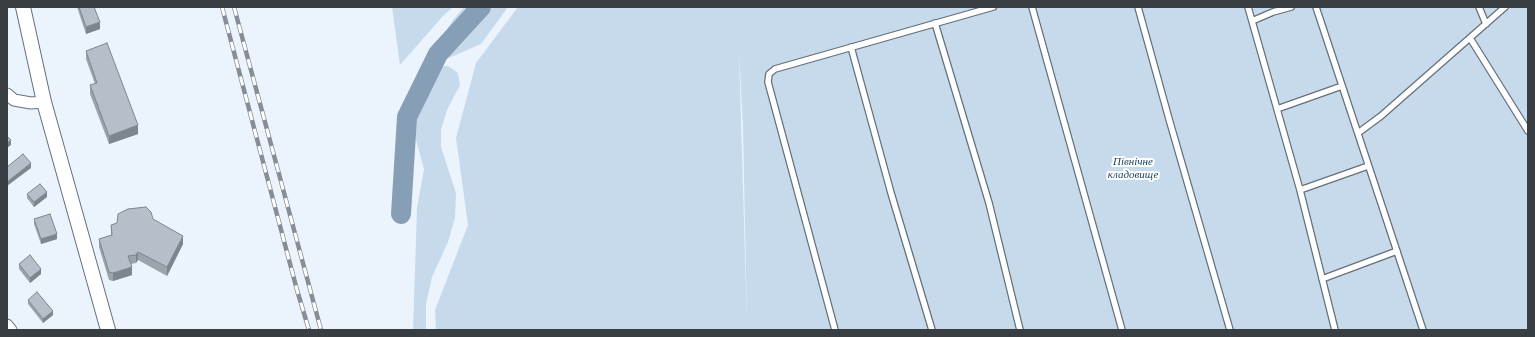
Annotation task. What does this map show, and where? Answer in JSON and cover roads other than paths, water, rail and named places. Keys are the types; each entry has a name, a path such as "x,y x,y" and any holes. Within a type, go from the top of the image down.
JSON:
{"street":[{"path":"23,7 44,102 108,330"},
{"path":"7,94 14,100 31,103 44,102"},
{"path":"7,325 11,330"}],"lane":[{"path":"835,330 768,82 769,74 775,69 993,7"},
{"path":"1032,7 1122,330"},
{"path":"1138,7 1230,330"},
{"path":"1248,7 1300,190 1335,330"},
{"path":"1252,21 1273,12 1291,7"},
{"path":"1316,7 1423,330"},
{"path":"1479,7 1486,24"},
{"path":"1358,133 1381,116 1505,7"},
{"path":"935,24 989,203 1020,330"},
{"path":"1470,38 1528,131"},
{"path":"851,47 891,193 932,330"},
{"path":"1277,109 1342,86"},
{"path":"1300,190 1368,166"},
{"path":"1322,279 1397,251"}],"waterway":[{"path":"401,214 407,117 438,54 481,7"}],"railway":[{"path":"222,7 309,330"},
{"path":"234,7 321,330"}],"park label":[{"name":"Північне кладовище","path":"1133,168"}]}
